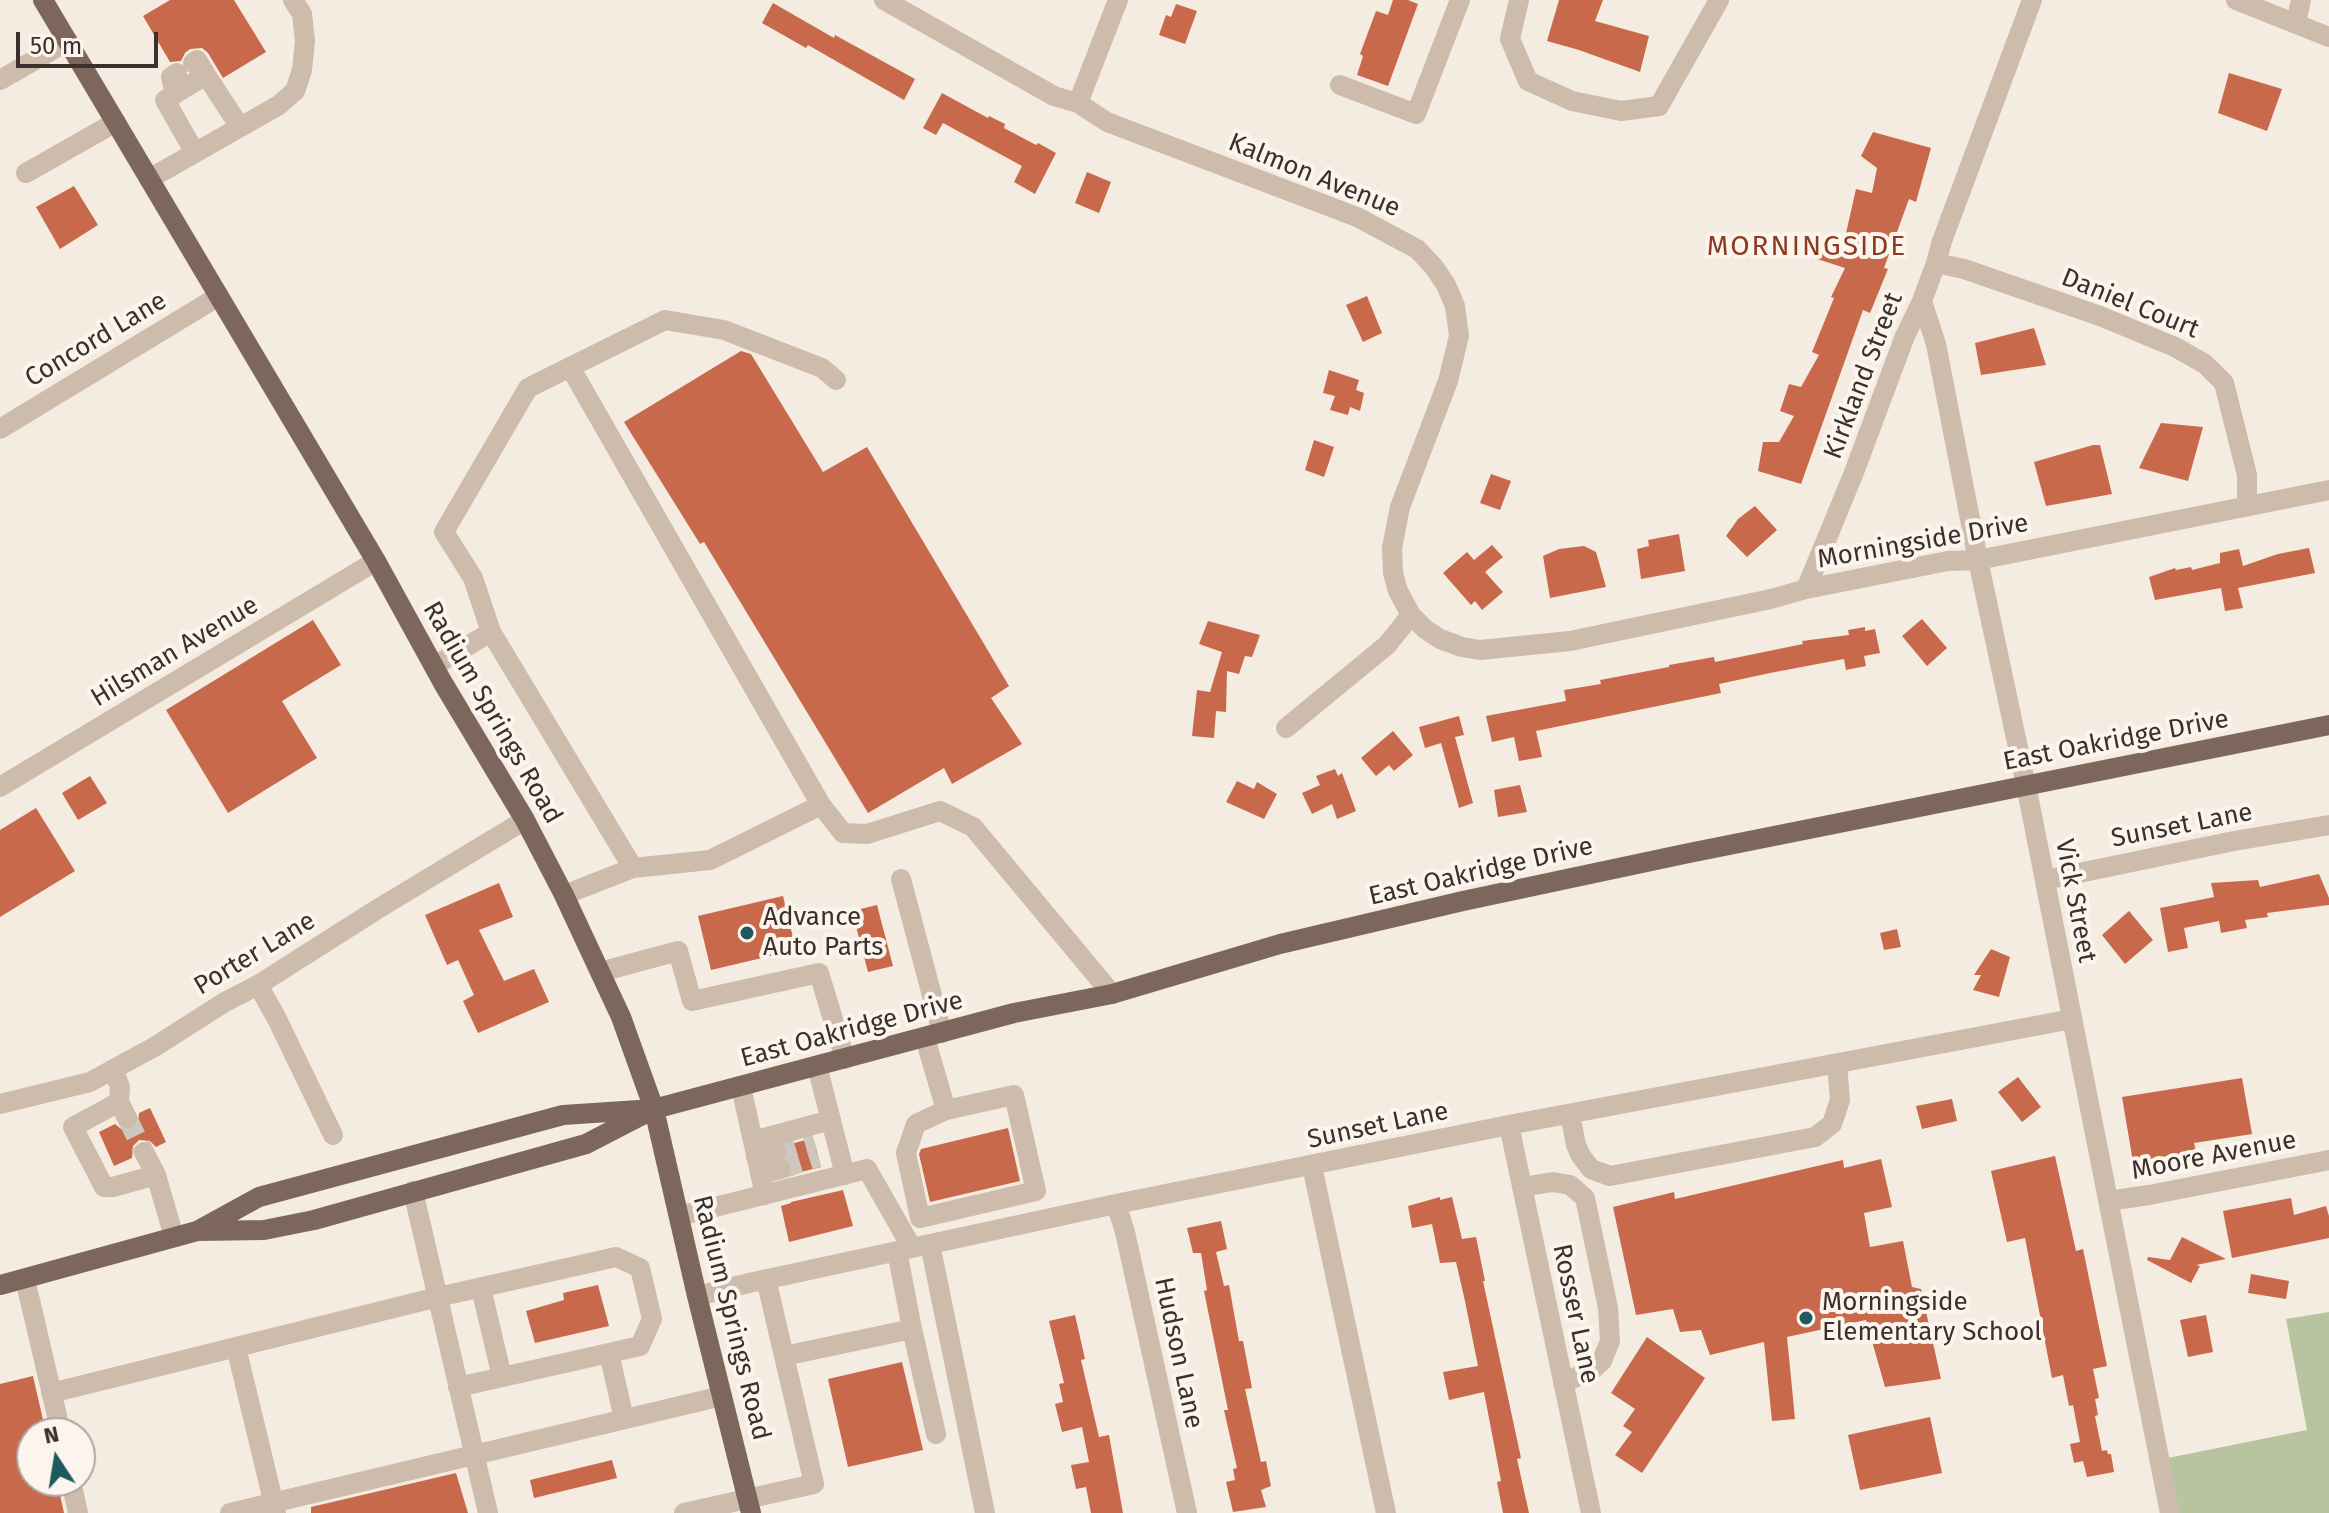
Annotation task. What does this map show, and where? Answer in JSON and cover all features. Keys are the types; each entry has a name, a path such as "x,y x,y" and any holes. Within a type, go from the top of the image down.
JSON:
{"main road":[{"name":"Radium Springs Road","path":"43,0 376,561 525,820 564,895 621,1017 654,1109 750,1506"},
{"name":"East Oakridge Drive","path":"197,1231 259,1197 563,1115 654,1109 1014,1013 1112,994 1280,944 1463,901 2329,725"},
{"name":"East Oakridge Drive","path":"0,1285 197,1231 264,1230 314,1220 586,1144 654,1109"}],"street":[{"path":"149,179 279,105 295,91 302,70 305,41 302,14 293,0"},
{"name":"Kalmon Avenue","path":"884,0 1040,89 1078,103 1107,122 1357,217 1417,249 1440,276 1455,306 1459,336 1448,381 1400,507 1392,548 1393,573 1398,591 1411,615 1440,639 1480,650 1526,646"},
{"path":"1078,103 1118,0"},
{"path":"1340,85 1416,114 1460,0"},
{"path":"1519,0 1510,39 1528,81 1572,101 1621,111 1659,106 1719,0"},
{"name":"Kirkland Street","path":"1806,589 1905,336 1922,301 2032,0"},
{"path":"2236,0 2329,37"},
{"path":"2296,23 2301,0"},
{"path":"0,80 68,41"},
{"path":"195,153 165,100 188,76 240,127"},
{"path":"26,173 116,122"},
{"name":"Daniel Court","path":"1936,263 1964,269 2100,316 2175,347 2205,364 2224,383 2247,475 2247,505"},
{"name":"Concord Lane","path":"0,429 219,296"},
{"name":"Vick Street","path":"1922,301 1936,344 2170,1513"},
{"path":"633,868 491,632 473,578 444,532 528,388 665,320 724,330 822,368 836,380"},
{"path":"570,367 821,805 843,833 867,834 940,811 973,827 1112,994"},
{"name":"Morningside Drive","path":"1526,646 1570,641 1806,589 1948,561 1978,560 2329,490"},
{"name":"Hilsman Avenue","path":"0,787 376,561"},
{"path":"1286,728 1387,645 1411,615"},
{"path":"434,666 491,632"},
{"path":"564,895 633,868 710,860 821,805"},
{"name":"Porter Lane","path":"0,1104 90,1082 258,985 525,820"},
{"name":"Sunset Lane","path":"2045,880 2329,825"},
{"path":"901,879 946,1110"},
{"path":"600,972 678,951 692,1001 819,973 845,1059"},
{"path":"258,985 333,1135"},
{"name":"Sunset Lane","path":"697,1296 1116,1204 1509,1125 2072,1019"},
{"path":"1570,1114 1581,1156 1591,1169 1610,1176 1815,1137 1832,1124 1840,1100 1837,1064"},
{"path":"817,1066 845,1175"},
{"path":"113,1069 120,1087 123,1110 73,1127 104,1187 156,1175"},
{"path":"741,1087 765,1159 765,1195"},
{"path":"1014,1095 1036,1191 920,1218 906,1153 916,1124 946,1110 1014,1095"},
{"name":"Rosser Lane","path":"1509,1125 1591,1513"},
{"path":"816,1149 835,1135"},
{"path":"765,1159 835,1135"},
{"path":"144,1152 156,1175 174,1237"},
{"name":"Moore Avenue","path":"2108,1201 2329,1160"},
{"path":"1312,1166 1386,1513"},
{"path":"679,1216 867,1169 921,1246 985,1513"},
{"path":"1522,1187 1553,1182 1570,1185 1585,1198 1597,1253 1608,1308 1610,1341 1602,1361 1592,1370 1563,1383"},
{"path":"413,1191 488,1513"},
{"name":"Hudson Lane","path":"1116,1204 1125,1232 1187,1513"},
{"path":"936,1434 912,1329 921,1246 939,1213"},
{"path":"51,1393 438,1297 616,1257 640,1268 652,1319 640,1346 458,1387"},
{"path":"25,1279 57,1417"},
{"path":"684,1513 750,1506 814,1484 766,1279"},
{"path":"481,1288 502,1377"},
{"path":"784,1356 912,1329"},
{"path":"236,1347 275,1508"},
{"path":"609,1353 624,1419"},
{"path":"230,1513 275,1508 475,1455 722,1396"}],"green space":[{"path":"2329,1312 2329,1513 2173,1513 2163,1459 2307,1430 2286,1319"}],"building":[{"path":"170,0 234,0 266,52 223,78 202,48 190,49 181,61 170,62 143,16"},
{"path":"1393,0 1418,4 1388,86 1357,75 1363,56 1360,54 1376,11 1388,15"},
{"path":"1559,0 1603,0 1595,21 1649,36 1640,72 1547,41"},
{"path":"773,3 915,79 904,100 808,45 806,48 762,23"},
{"path":"1176,4 1197,11 1185,44 1159,35 1166,15 1171,17"},
{"path":"2229,73 2282,89 2267,131 2218,113"},
{"path":"942,93 1056,153 1035,194 1014,182 1022,166 943,123 936,135 923,128"},
{"path":"1873,132 1931,148 1916,202 1909,199 1884,268 1888,269 1870,313 1863,310 1801,484 1758,471 1763,442 1779,442 1794,416 1780,411 1789,384 1801,387 1819,355 1812,352 1834,298 1831,297 1845,268 1802,254 1807,240 1842,251 1856,189 1872,193 1877,168 1861,156"},
{"path":"1087,172 1111,182 1099,213 1075,203"},
{"path":"74,186 98,225 60,249 36,207"},
{"path":"1367,296 1382,333 1363,342 1346,305"},
{"path":"2034,328 2046,365 1981,375 1975,343"},
{"path":"741,351 751,354 823,472 867,447 1009,686 991,698 1022,744 952,784 944,768 868,813 704,542 700,544 624,422"},
{"path":"1329,370 1359,380 1356,390 1364,393 1360,411 1350,407 1348,415 1330,410 1335,396 1323,393"},
{"path":"2161,423 2203,427 2188,481 2139,468"},
{"path":"1314,440 1334,447 1324,477 1305,470"},
{"path":"2100,445 2112,494 2046,506 2034,462"},
{"path":"1491,474 1511,481 1500,510 1480,503"},
{"path":"1755,506 1777,530 1747,557 1726,536 1738,519"},
{"path":"1679,534 1685,571 1641,579 1637,549 1649,546 1648,540"},
{"path":"1492,545 1503,557 1485,572 1503,592 1482,610 1475,601 1471,605 1443,573 1467,552 1474,560"},
{"path":"1584,546 1596,552 1606,587 1550,598 1543,556 1559,549"},
{"path":"2309,548 2315,573 2238,588 2243,608 2225,611 2221,588 2155,600 2149,577 2175,568 2191,567 2192,570 2220,563 2220,553 2239,549 2243,566"},
{"path":"1922,619 1947,648 1927,666 1902,636"},
{"path":"313,620 341,665 282,701 317,758 228,813 166,710"},
{"path":"1208,621 1260,635 1252,657 1245,656 1239,674 1227,671 1226,712 1216,711 1214,738 1192,736 1197,690 1210,692 1222,652 1199,644"},
{"path":"1865,627 1865,631 1875,629 1880,653 1864,656 1866,666 1846,670 1844,659 1770,673 1719,684 1721,693 1536,731 1542,757 1519,761 1514,737 1492,742 1486,716 1566,701 1564,690 1601,684 1600,680 1669,665 1714,657 1715,662 1803,644 1802,641 1849,635 1848,630"},
{"path":"1459,716 1464,735 1455,737 1473,803 1459,808 1441,743 1425,748 1419,727"},
{"path":"1393,731 1413,755 1394,771 1389,765 1376,776 1361,758"},
{"path":"1335,769 1338,776 1342,773 1356,811 1337,819 1332,804 1312,814 1302,793 1320,785 1316,776"},
{"path":"90,776 107,803 78,820 62,793"},
{"path":"1237,781 1254,789 1257,782 1277,794 1264,819 1226,802"},
{"path":"1520,785 1527,812 1498,817 1494,790"},
{"path":"36,808 75,871 0,917 0,830"},
{"path":"2319,874 2329,905 2267,913 2268,917 2245,920 2247,928 2221,933 2219,921 2184,928 2188,948 2168,952 2160,908 2214,897 2211,883 2258,880 2260,887"},
{"path":"499,883 513,917 479,930 504,981 534,969 549,1002 478,1033 463,1001 474,995 458,960 447,965 425,915"},
{"name":"Advance Auto Parts","path":"783,896 796,950 711,970 698,916"},
{"path":"877,905 893,966 868,972 852,911"},
{"path":"2129,911 2153,940 2125,964 2102,935"},
{"path":"1897,929 1901,947 1884,950 1880,933"},
{"path":"1991,949 2010,957 1999,997 1973,990 1981,975 1974,975"},
{"path":"2018,1077 2041,1107 2022,1122 1998,1092"},
{"path":"2242,1078 2252,1134 2194,1143 2196,1151 2133,1162 2122,1097"},
{"path":"1952,1099 1957,1121 1922,1129 1916,1106"},
{"path":"150,1108 166,1142 156,1147 150,1141 139,1140 133,1146 132,1158 114,1166 99,1132 115,1124 121,1129 132,1130 138,1124 139,1113"},
{"path":"1008,1128 1020,1181 930,1202 919,1154 921,1149"},
{"path":"813,1138 821,1167 793,1174 794,1167 787,1158 787,1145"},
{"path":"2055,1156 2076,1251 2083,1249 2107,1366 2093,1369 2099,1398 2095,1399 2098,1415 2095,1416 2102,1451 2107,1450 2111,1454 2114,1472 2087,1477 2083,1461 2074,1463 2070,1444 2080,1442 2073,1405 2069,1406 2063,1375 2052,1378 2025,1238 2007,1242 1991,1171"},
{"path":"1881,1159 1892,1207 1864,1213 1870,1247 1903,1241 1912,1287 1921,1289 1941,1379 1885,1387 1866,1320 1787,1337 1795,1419 1772,1421 1764,1342 1710,1355 1701,1330 1680,1332 1673,1309 1636,1315 1613,1207 1674,1192 1675,1199 1843,1160 1844,1168"},
{"path":"843,1190 853,1226 789,1242 781,1206"},
{"path":"1440,1197 1440,1200 1452,1197 1462,1239 1476,1237 1521,1458 1517,1459 1529,1513 1503,1513 1497,1482 1501,1481 1484,1392 1449,1400 1443,1372 1478,1366 1465,1301 1456,1262 1440,1263 1432,1224 1412,1228 1408,1206"},
{"path":"2291,1198 2294,1215 2326,1206 2329,1238 2232,1258 2223,1211"},
{"path":"1221,1221 1227,1249 1216,1252 1224,1286 1229,1285 1239,1341 1243,1341 1252,1388 1245,1389 1261,1462 1266,1461 1271,1486 1261,1490 1266,1507 1233,1512 1226,1482 1235,1480 1233,1469 1237,1468 1224,1410 1228,1410 1204,1291 1207,1290 1201,1253 1193,1253 1187,1228"},
{"path":"2182,1237 2226,1259 2196,1265 2200,1266 2191,1283 2147,1260 2148,1257 2170,1260"},
{"path":"2251,1274 2289,1281 2286,1299 2248,1293"},
{"path":"598,1285 609,1326 535,1343 526,1311 564,1300 563,1293"},
{"path":"1075,1315 1085,1359 1081,1360 1099,1437 1109,1435 1123,1513 1091,1513 1086,1487 1076,1489 1071,1465 1089,1462 1082,1427 1062,1432 1055,1404 1063,1402 1059,1384 1064,1383 1049,1321"},
{"path":"2206,1315 2213,1352 2188,1357 2180,1320"},
{"path":"1647,1337 1705,1378 1642,1473 1615,1455 1632,1432 1623,1426 1635,1409 1611,1393"},
{"path":"902,1362 923,1450 848,1467 828,1379"},
{"path":"33,1376 42,1417 16,1417 16,1497 60,1497 64,1513 0,1513 0,1384"},
{"path":"1930,1417 1942,1473 1860,1490 1848,1435"},
{"path":"612,1460 617,1478 534,1498 530,1480"},
{"path":"456,1473 468,1513 311,1513 311,1507"}],"tunnel":[{"path":"127,1118 144,1152"},
{"path":"776,1152 814,1140"},
{"path":"781,1169 818,1157"}],"place":[{"name":"Advance Auto Parts","path":"747,933"},
{"name":"Morningside Elementary School","path":"1806,1318"}],"district":[{"name":"MORNINGSIDE","path":"1807,247"}]}
